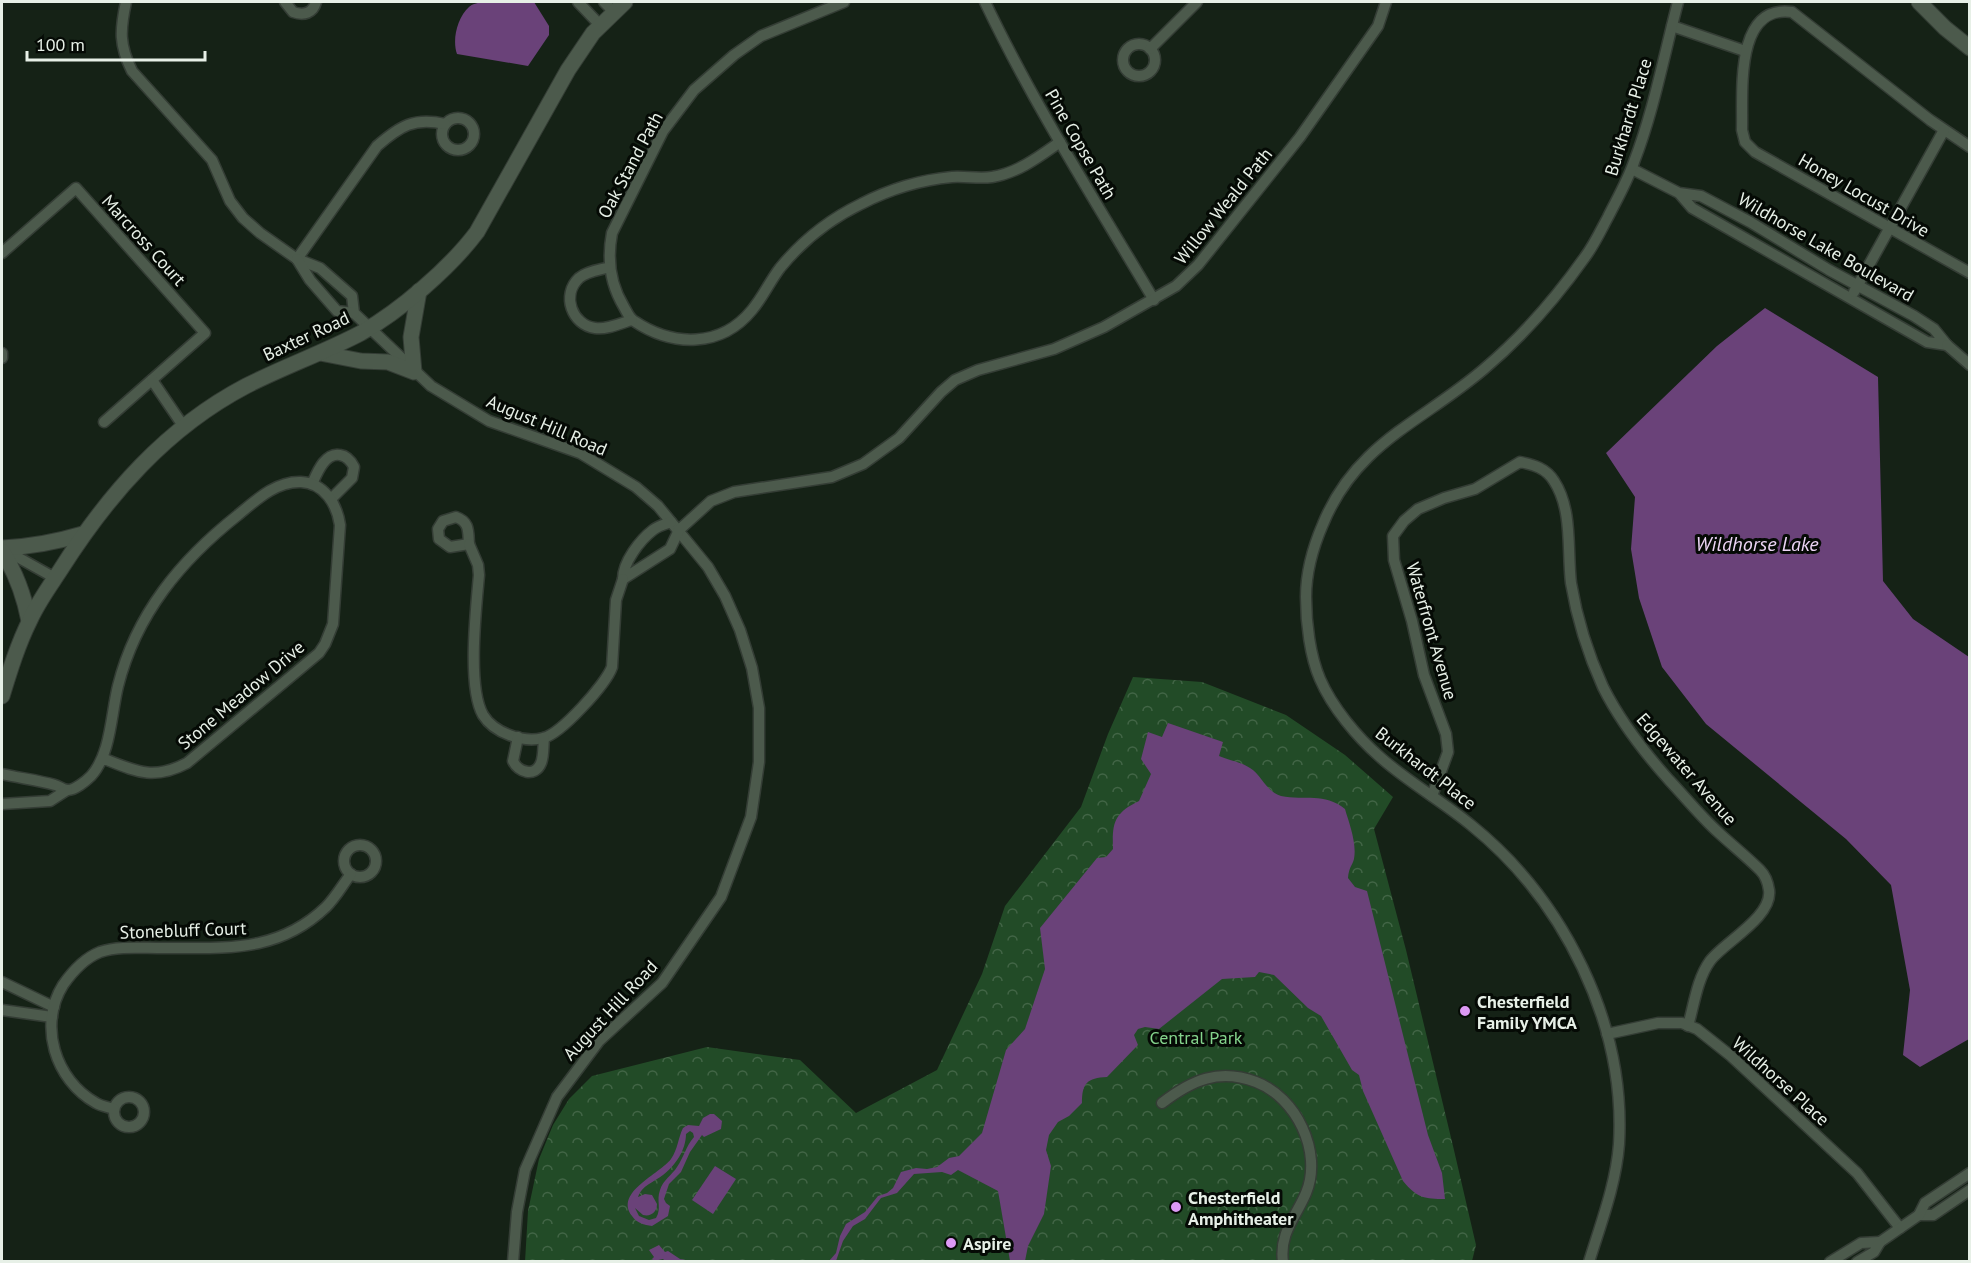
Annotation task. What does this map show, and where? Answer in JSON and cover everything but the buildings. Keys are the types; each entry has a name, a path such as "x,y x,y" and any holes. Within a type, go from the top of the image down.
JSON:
{"main road":[{"path":"1919,2 1945,28 1970,48"},
{"name":"Baxter Road","path":"2,696 18,646 29,621 83,534 112,496 163,443 216,404 244,387 284,367 320,353 384,319 457,256 477,232 568,70 614,5"},
{"path":"320,353 361,361 388,362 414,372 411,337 419,291"},
{"path":"29,621 23,591 2,549 54,542 83,534"}],"street":[{"path":"126,2 121,36 124,54 132,71 212,160 230,201 243,218 297,259 320,268 352,296 354,313 337,311 310,280 297,259"},
{"path":"285,2 293,12 303,14 312,9 316,2"},
{"path":"578,2 600,25"},
{"name":"Oak Stand Path","path":"632,320 615,293 609,250 612,233 663,130 694,90 734,55 761,36 844,2"},
{"name":"Pine Copse Path","path":"985,2 1005,44 1060,142 1154,300"},
{"path":"1150,49 1197,2"},
{"name":"Willow Weald Path","path":"675,526 711,501 734,492 832,477 863,464 888,448 956,380 978,370 1054,349 1104,327 1176,286 1198,265 1300,137 1378,26 1386,2"},
{"name":"Burkhardt Place","path":"1589,1262 1613,1185 1618,1144 1618,1094 1607,1034 1589,983 1569,943 1541,899 1507,859 1472,825 1379,757 1345,721 1320,680 1311,647 1306,597 1313,548 1332,503 1346,480 1364,460 1394,434 1482,371 1518,339 1553,300 1589,253 1632,169 1656,93 1678,2"},
{"path":"1672,26 1745,51 1757,22 1770,13 1781,10 1792,12 1944,130 1970,147"},
{"name":"Honey Locust Drive","path":"1745,51 1742,130 1745,142 1755,152 1970,273"},
{"path":"297,259 377,146 408,123 445,124"},
{"path":"1850,298 1944,130"},
{"path":"610,267 585,274 577,280 572,289 570,303 579,321 594,328 603,328 632,320 653,331 682,340 702,341 722,334 739,323 752,310 780,268 830,220 893,189 953,177 993,177 1017,169 1060,142"},
{"name":"Wildhorse Lake Boulevard","path":"1632,169 1679,193 1701,196 1750,222 1857,286 1914,316 1934,329 1947,345 1970,365"},
{"name":"Marcross Court","path":"2,253 76,188 205,333 104,422"},
{"name":"Wildhorse Lake Boulevard","path":"1679,193 1692,208 1927,342 1947,345"},
{"name":"August Hill Road","path":"354,313 414,372 439,392 489,421 580,453 636,487 658,506 708,567 725,596 740,630 752,668 759,708 759,762 751,817 721,897 662,983 599,1041 578,1066 557,1097 525,1170 517,1212 513,1262"},
{"path":"2,353 2,358"},
{"path":"152,380 184,427"},
{"path":"2,804 50,801 91,776 102,758 124,662 134,637 157,597 174,574 214,533 270,490 285,483 312,484 331,499 351,478 354,467 342,455 331,456 322,465 312,484"},
{"name":"Waterfront Avenue","path":"1431,796 1448,752 1446,734 1424,675 1413,621 1394,560 1393,536 1404,521 1418,509 1475,489 1520,462 1543,469"},
{"name":"Edgewater Avenue","path":"1543,469 1553,478 1560,490 1567,517 1571,581 1579,626 1603,687 1625,726 1667,777 1717,831 1761,871 1768,883 1770,894 1761,913 1709,962 1698,987 1688,1026"},
{"name":"Stone Meadow Drive","path":"102,758 138,772 150,774 172,771 187,763 318,653 333,624 340,525 338,513 331,499"},
{"path":"469,544 478,565 479,575 473,662 478,704 493,728 518,737 544,738 555,733 609,677 612,667 616,600 627,562 645,538 655,529 675,526 670,549 623,579"},
{"path":"2,549 55,578"},
{"path":"518,737 513,761 518,769 527,772 535,770 541,762 544,738"},
{"path":"2,774 67,790"},
{"name":"Stonebluff Court","path":"114,1109 96,1103 79,1088 65,1074 56,1057 51,1038 53,1012 69,976 86,960 100,952 116,948 215,949 244,947 268,940 308,921 327,906 351,874"},
{"path":"2,982 53,1012"},
{"path":"2,1010 53,1012"},
{"name":"Wildhorse Place","path":"1607,1034 1658,1023 1682,1023 1697,1029 1731,1056 1857,1173 1900,1228"},
{"path":"1162,1103 1180,1089 1205,1078 1227,1076 1251,1080 1267,1086 1287,1103 1301,1124 1310,1148 1310,1170 1307,1192 1288,1224 1282,1244 1283,1262"},
{"path":"1857,1262 1874,1252 1880,1242 1919,1215 1925,1203 1970,1173"},
{"path":"1919,1215 1933,1215 1970,1190"},
{"path":"1830,1262 1861,1243 1880,1242"}],"green space":[{"name":"Central Park","path":"1133,677 1202,682 1286,715 1345,755 1393,797 1374,829 1406,950 1476,1245 1472,1261 525,1262 528,1211 539,1159 553,1125 569,1099 592,1076 707,1047 800,1060 856,1113 937,1070 982,974 1005,906 1081,807 1108,734"}],"water":[{"path":"482,2 534,2 549,26 549,35 528,66 457,54 455,36 461,17 470,6"},
{"name":"Wildhorse Lake","path":"1765,308 1878,377 1883,581 1913,619 1969,657 1969,1039 1920,1067 1903,1055 1910,990 1891,885 1846,839 1706,724 1662,667 1639,598 1631,549 1635,497 1606,453 1717,346"},
{"path":"1168,723 1223,742 1219,756 1250,768 1276,794 1322,799 1345,809 1354,846 1354,859 1348,878 1355,887 1367,891 1428,1135 1442,1173 1445,1199 1422,1196 1403,1181 1363,1091 1359,1075 1352,1070 1321,1016 1308,1008 1274,975 1259,972 1255,977 1222,979 1159,1029 1145,1027 1138,1029 1134,1035 1138,1045 1107,1077 1090,1080 1087,1083 1083,1091 1082,1103 1069,1116 1058,1122 1049,1135 1046,1150 1051,1166 1044,1214 1028,1246 1025,1261 1010,1261 998,1191 958,1170 951,1175 942,1172 914,1174 897,1193 881,1198 865,1219 853,1226 843,1241 836,1261 829,1261 836,1253 846,1224 865,1212 878,1196 893,1188 901,1172 916,1168 937,1167 949,1158 959,1156 982,1133 1006,1050 1025,1029 1045,969 1040,928 1097,858 1106,857 1113,849 1116,820 1124,810 1139,801 1151,774 1141,759 1148,732 1162,737"},
{"path":"714,1114 722,1121 721,1129 704,1137 702,1135 690,1152 681,1172 669,1184 664,1199 670,1206 668,1216 652,1226 638,1222 628,1207 629,1199 634,1191 671,1159 683,1128 688,1125 699,1126 703,1118","holes":["690,1131 694,1137 675,1170 661,1186 659,1211 656,1218 649,1220 639,1216 635,1208 643,1215 651,1215 657,1207 652,1195 645,1194 638,1197 640,1193 672,1167 682,1152 686,1134"]},
{"path":"715,1166 736,1179 713,1214 692,1200"},
{"path":"659,1245 665,1252 668,1251 680,1259 691,1261 665,1261 663,1259 654,1261 649,1250"}],"place":[{"name":"Chesterfield Family YMCA","path":"1465,1011"},
{"name":"Chesterfield Amphitheater","path":"1176,1207"},
{"name":"Aspire","path":"951,1243"}]}
